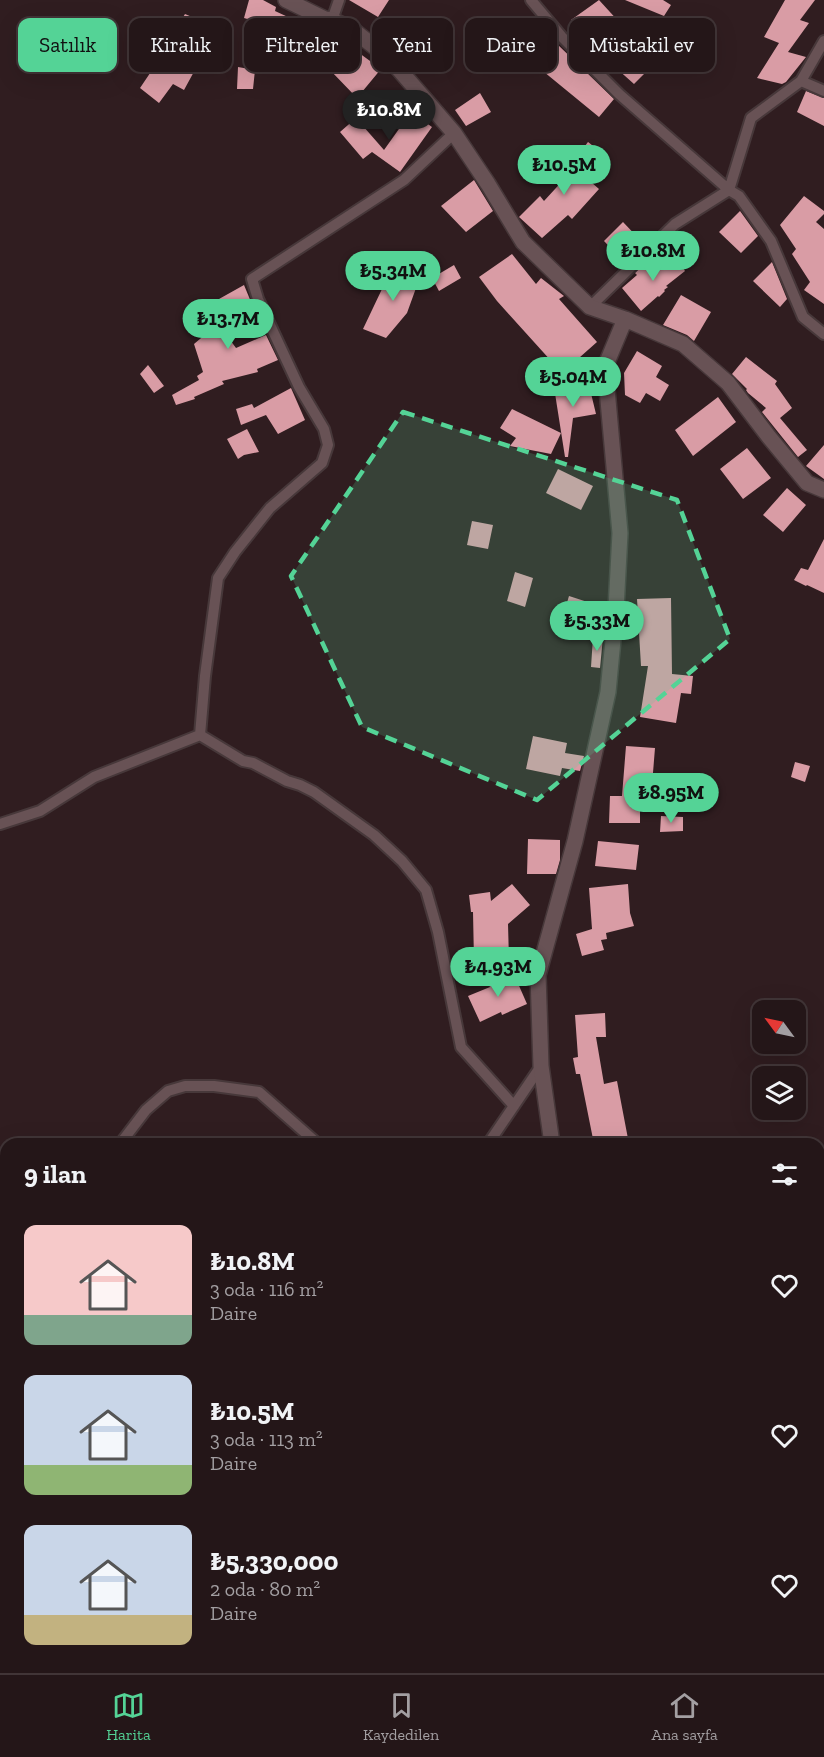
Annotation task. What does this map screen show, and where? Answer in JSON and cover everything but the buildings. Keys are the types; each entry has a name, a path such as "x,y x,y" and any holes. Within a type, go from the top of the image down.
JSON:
{"street":[{"path":"286,0 323,18"},
{"path":"333,18 339,0"},
{"path":"531,0 562,38 619,94 729,190 739,196 771,241 803,317 824,334"},
{"path":"360,35 390,59 454,133 523,242 590,308 625,319 683,344 728,383 807,483 824,490"},
{"path":"590,308 675,224 729,190 751,118 801,81 824,41"},
{"path":"801,81 824,91"},
{"path":"200,735 218,578 235,552 270,508 322,463 328,445 324,429 299,387 258,300 252,279 404,180 454,133"},
{"path":"551,1138 541,1066 538,975 575,841 608,692 620,533 605,367 625,319"},
{"path":"0,824 40,811 94,777 200,735"},
{"path":"200,735 243,761 253,763 286,781 314,792 374,835 402,861 426,890 438,932 460,1047 514,1106"},
{"path":"492,1138 541,1066"},
{"path":"125,1138 146,1110 168,1091 185,1086 214,1086 259,1092 311,1138"}],"highlighted area":[{"path":"403,412 677,500 730,639 537,800 362,727 291,576"}]}
